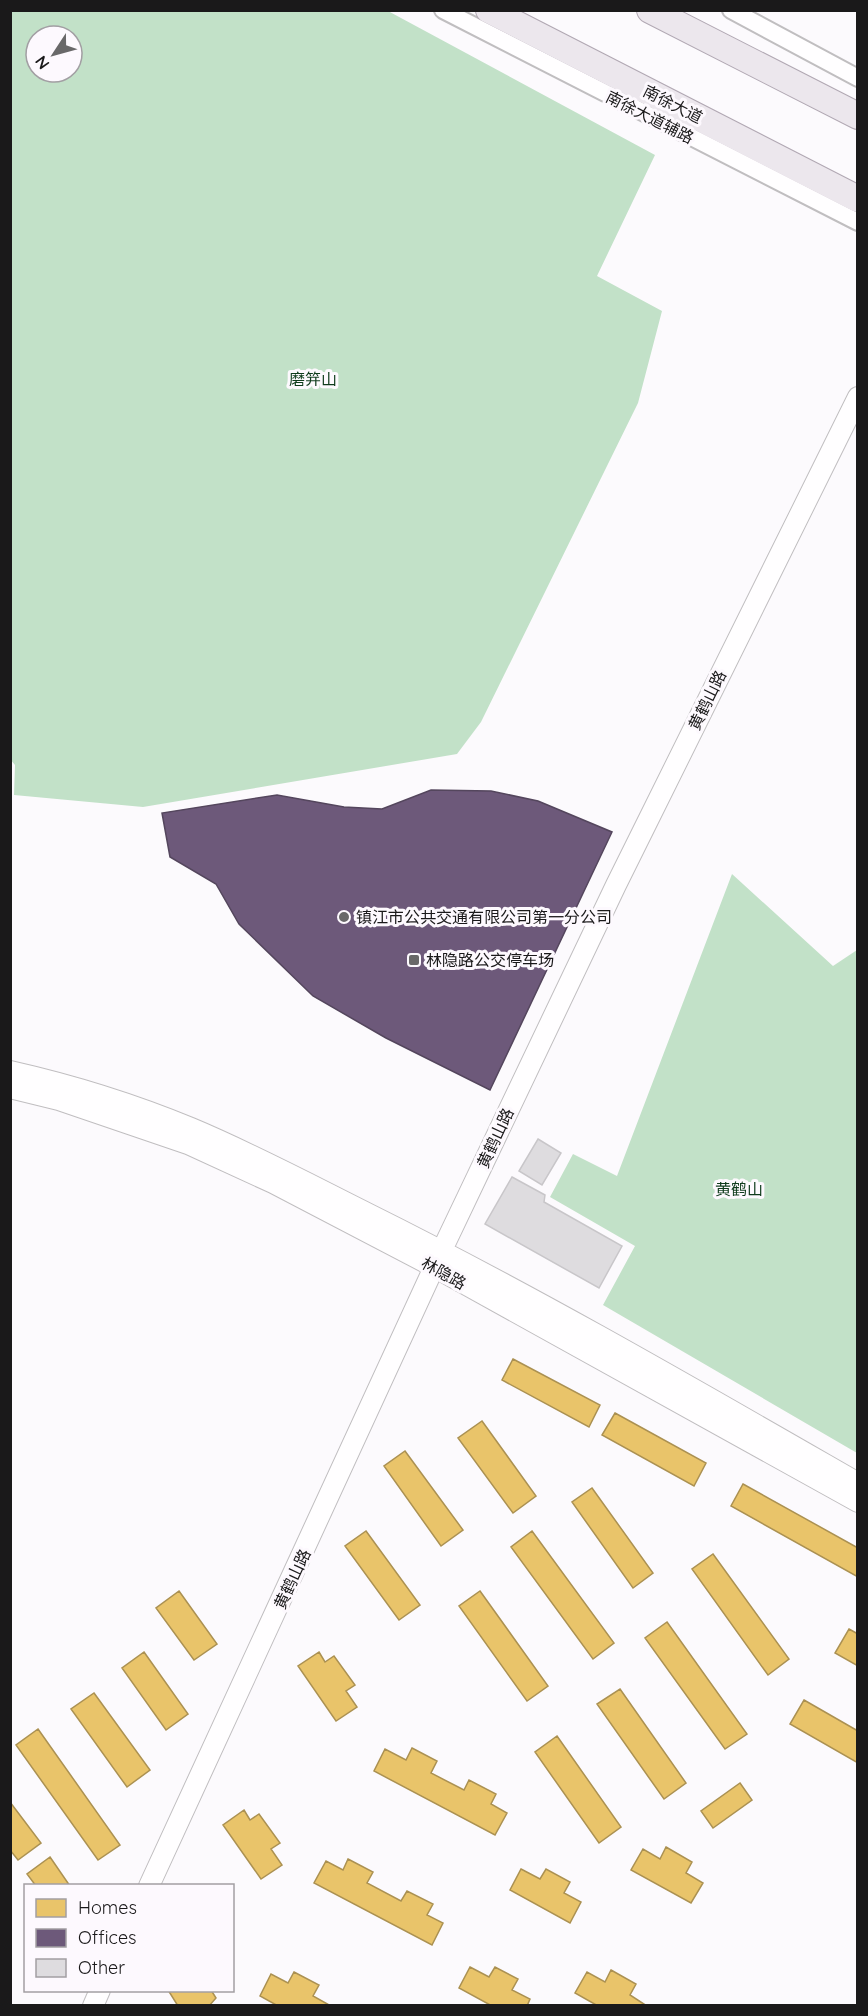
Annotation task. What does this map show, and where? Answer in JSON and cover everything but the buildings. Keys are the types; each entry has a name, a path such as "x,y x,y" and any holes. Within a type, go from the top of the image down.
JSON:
{"main road":[{"name":"南徐大道","path":"489,10 858,199"},
{"path":"650,10 858,116"}],"street":[{"name":"南徐大道辅路","path":"443,10 858,222"},
{"path":"731,10 858,78"},
{"name":"黄鹤山路","path":"150,1884 438,1258 621,874 858,397"},
{"name":"林隐路","path":"10,1071 65,1084 191,1128 438,1258 670,1375 858,1484"},
{"name":"林隐路","path":"10,1088 59,1100 188,1144 438,1258 858,1502"},
{"path":"93,2006 99,1992"}],"green space":[{"name":"磨笄山","path":"10,11 388,11 655,155 597,276 662,311 638,403 481,722 457,754 143,807 14,795 15,765 10,759"},
{"name":"黄鹤山","path":"732,874 833,966 857,950 857,1453 603,1305 635,1246 550,1197 573,1154 617,1176"}],"place":[{"name":"镇江市公共交通有限公司第一分公司","path":"344,917"},
{"name":"林隐路公交停车场","path":"414,960"}]}
